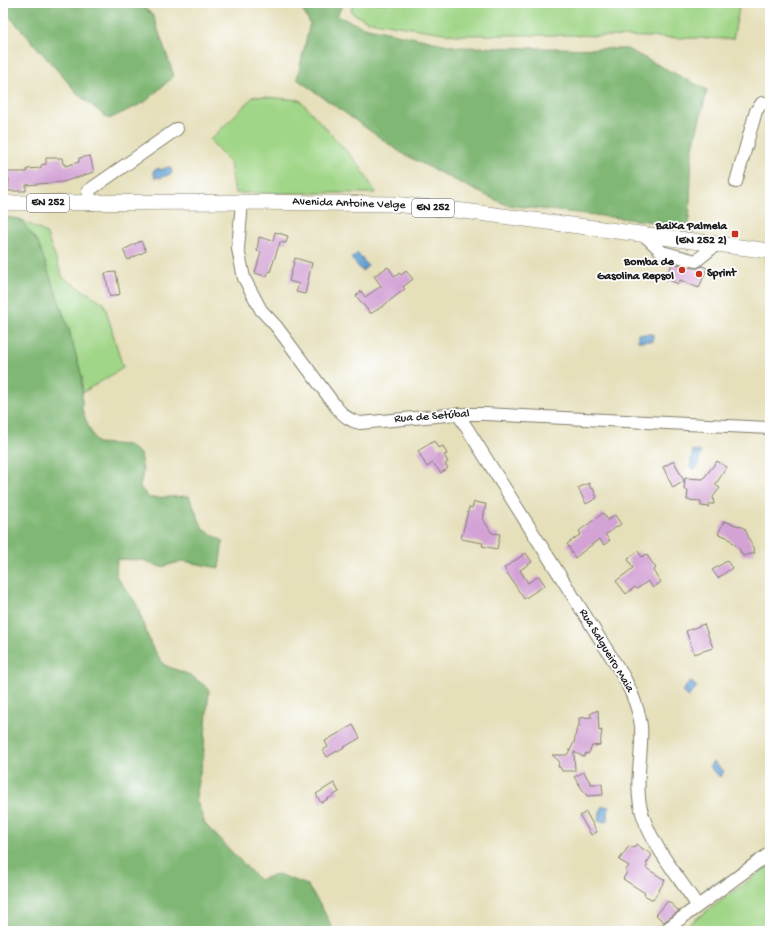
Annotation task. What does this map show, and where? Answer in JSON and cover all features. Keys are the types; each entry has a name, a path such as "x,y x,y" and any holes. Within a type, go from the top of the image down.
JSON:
{"main road":[{"name":"Avenida Antoine Velge","path":"93,204 242,202 392,204 464,210 770,251"},
{"name":"EN 252","path":"3,203 93,204"}],"street":[{"path":"736,182 756,111 762,104 770,103"},
{"path":"93,204 88,191 177,129"},
{"name":"Rua de Setúbal","path":"242,202 238,249 244,278 261,310 276,326 343,415 348,419 360,423 458,414 770,428"},
{"name":"Rua Salgueiro Maia","path":"458,414 631,690 641,726 639,794 642,815 654,841 697,906"},
{"path":"664,931 770,853"}],"green space":[{"path":"3,3 138,3 153,15 174,76 145,102 109,119 80,96 3,9"},
{"path":"298,3 343,3 337,16 363,27 458,47 627,49 707,90 692,151 689,226 507,205 403,154 297,79 310,23"},
{"path":"353,3 740,3 733,39 563,35 456,35 367,21 351,12"},
{"path":"254,96 300,100 359,165 376,193 235,193 230,163 210,140"},
{"path":"3,217 20,219 38,243 69,330 82,377 82,409 89,428 97,443 128,445 140,454 143,471 140,487 149,498 189,496 203,529 223,541 219,568 183,561 161,567 143,560 117,559 116,576 136,603 151,645 164,665 190,675 209,689 203,759 196,799 205,824 259,880 278,874 307,885 321,906 334,931 6,931 3,926"},
{"path":"20,219 46,233 63,278 104,303 123,368 82,393 82,377 69,330 38,243"},
{"path":"770,865 770,931 683,931 685,927"}],"water":[{"path":"169,167 171,168 171,174 155,178 153,171 159,168 160,170"},
{"path":"358,253 368,266 362,271 351,258"},
{"path":"638,334 653,334 653,341 638,341"},
{"path":"693,450 701,452 697,468 693,470 690,467"},
{"path":"690,681 697,687 688,697 682,692"},
{"path":"713,762 724,771 720,777 709,767"},
{"path":"602,806 609,807 607,814 609,819 606,822 598,821"}],"building":[{"path":"90,156 94,172 63,182 26,185 26,191 8,191 9,179 6,179 6,172 27,172 27,169 41,168 41,165 46,164 46,158 62,158 65,166 79,162 79,158"},
{"path":"275,232 288,236 286,243 280,242 267,277 255,273 261,252 257,251 259,237 273,241"},
{"path":"141,241 146,251 128,260 123,250"},
{"path":"295,258 312,263 305,294 296,292 299,284 289,281"},
{"path":"672,263 694,268 702,266 707,268 699,288 680,280 679,284 666,279"},
{"path":"388,267 395,277 399,273 401,275 406,271 413,279 403,287 405,289 383,306 370,313 356,296 361,291 365,297 381,286 374,276"},
{"path":"116,272 120,294 110,297 105,273"},
{"path":"434,441 438,448 443,446 447,454 444,455 448,462 445,464 448,468 441,473 433,463 427,467 418,451"},
{"path":"674,461 684,481 673,488 663,467"},
{"path":"717,461 727,467 715,485 720,488 713,497 714,504 708,504 709,507 701,506 701,501 687,500 688,490 684,490 685,478 703,479"},
{"path":"589,483 597,498 586,504 578,488"},
{"path":"474,502 486,504 483,519 492,533 500,534 497,549 482,546 483,543 461,539 469,507 472,508"},
{"path":"603,513 608,520 615,515 621,524 605,535 610,540 604,545 599,539 575,558 567,544 581,534 579,531"},
{"path":"724,521 745,529 755,553 743,556 739,549 727,537 718,534"},
{"path":"638,551 642,557 646,554 656,568 653,571 661,582 653,588 648,581 637,589 635,587 626,594 616,581 633,568 628,559"},
{"path":"526,553 532,562 520,570 528,583 539,576 545,585 524,599 504,568"},
{"path":"727,561 732,568 718,578 712,570"},
{"path":"704,624 713,648 694,654 686,631"},
{"path":"598,710 599,731 602,730 600,745 592,746 588,754 586,753 584,757 574,752 575,771 562,771 560,767 558,767 559,761 552,755 567,755 574,743 577,727 579,727 579,718 592,717 590,714"},
{"path":"353,725 360,738 327,757 323,750 328,747 325,741"},
{"path":"584,772 591,784 602,784 603,795 587,796 574,777"},
{"path":"334,783 339,792 321,803 316,794"},
{"path":"586,812 597,832 591,835 580,816"},
{"path":"636,844 652,855 646,864 648,865 646,868 665,880 653,900 623,879 627,872 625,871 629,866 619,860 629,846 634,848"},
{"path":"668,901 679,911 664,922 656,915"}],"place":[{"name":"Baixa Palmela (EN 252 2)","path":"735,234"},
{"name":"Bomba de Gasolina Repsol","path":"682,270"},
{"name":"Sprint","path":"699,274"}]}
